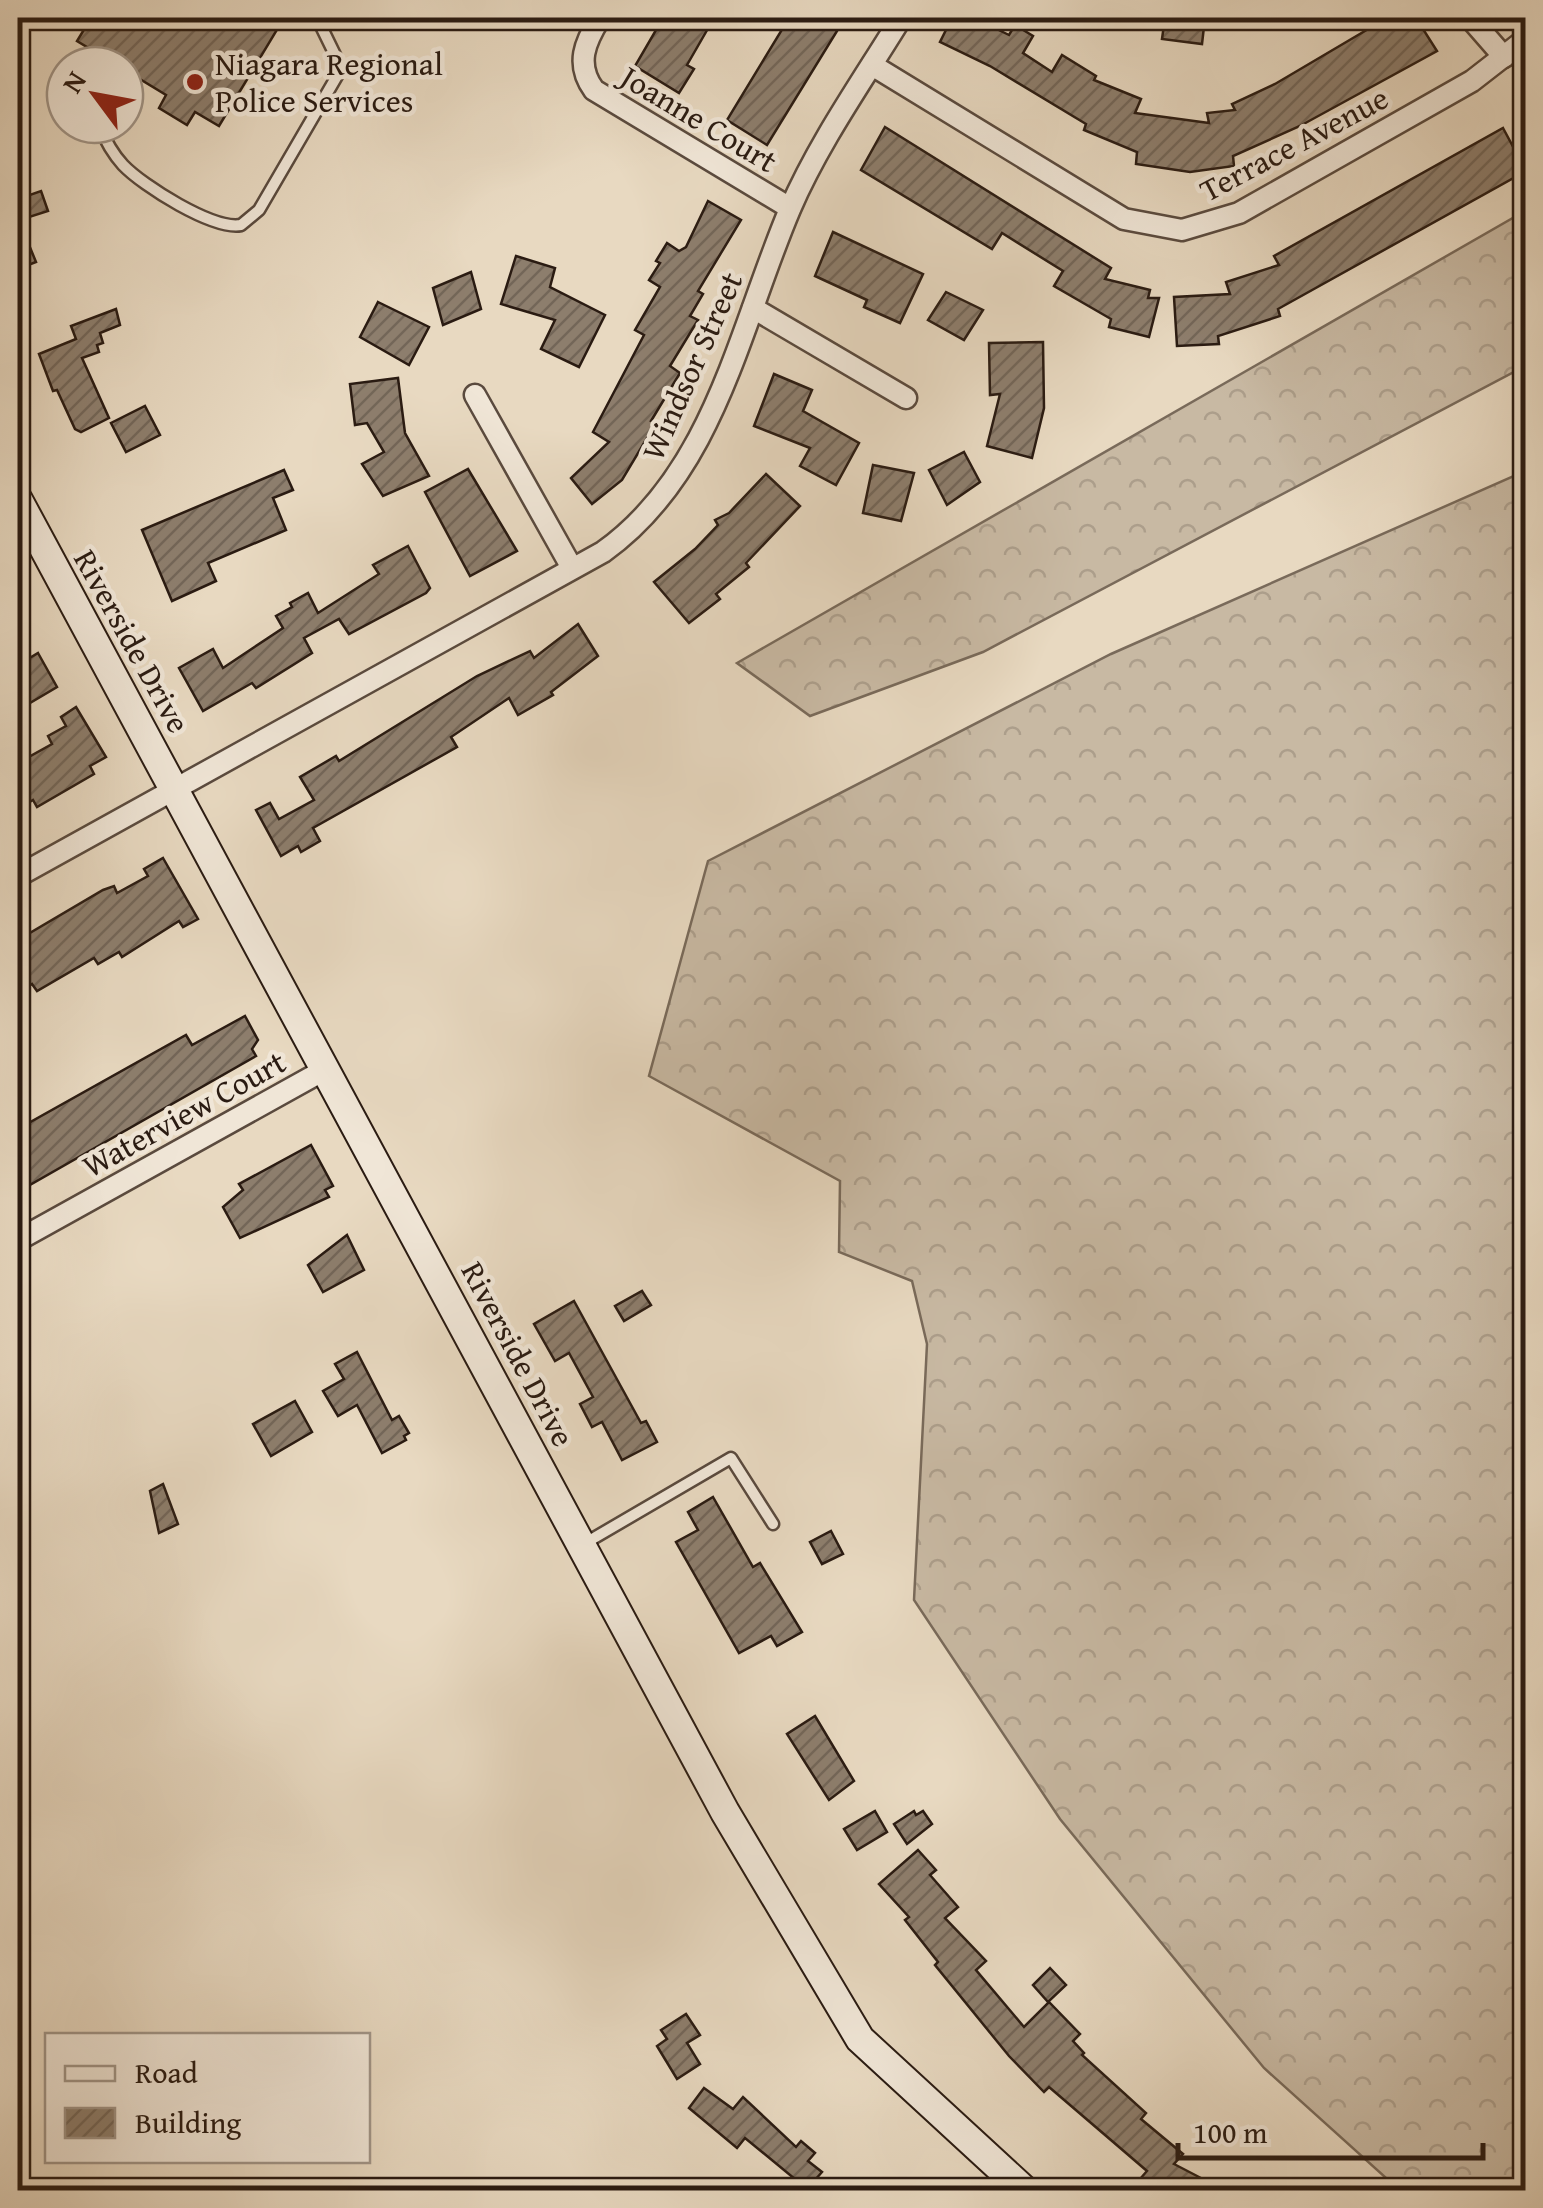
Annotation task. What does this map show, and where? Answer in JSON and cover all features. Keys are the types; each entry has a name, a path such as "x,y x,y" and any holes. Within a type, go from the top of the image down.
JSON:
{"main road":[{"name":"Riverside Drive","path":"18,500 60,586 326,1069 707,1782 860,2039 1024,2190"}],"street":[{"name":"Joanne Court","path":"600,18 583,52 584,68 594,90 790,208"},
{"name":"Windsor Street","path":"18,876 631,532 677,480 698,443 790,208 900,18"},
{"path":"1470,18 1504,57"},
{"name":"Terrace Avenue","path":"872,64 1124,219 1182,230 1239,213 1472,81 1526,40"},
{"path":"753,308 906,398"},
{"path":"475,395 572,568"},
{"name":"Waterview Court","path":"18,1240 326,1069"}],"lane":[{"path":"110,145 117,158 144,181 218,224 246,222 259,210 337,76 338,60 317,18"},
{"path":"581,1546 731,1458 773,1524"}],"green space":[{"path":"1525,211 1525,366 983,652 810,716 737,663"},
{"path":"1525,471 1525,2190 1410,2190 1386,2178 1264,2068 1060,1819 914,1600 927,1344 912,1281 839,1252 840,1181 649,1076 708,861 1111,654"}],"building":[{"name":"Niagara Regional Police Services","path":"91,18 284,18 219,126 195,112 187,125 159,108 166,95 145,82 145,45 84,45 77,41"},
{"path":"663,18 714,18 687,65 694,69 679,93 635,66"},
{"path":"789,18 845,18 767,145 727,120"},
{"path":"952,18 974,18 1009,35 1015,25 1033,36 1023,53 1052,72 1062,55 1096,76 1094,80 1141,99 1135,113 1209,123 1207,113 1235,110 1232,104 1275,84 1387,18 1416,18 1437,51 1300,126 1233,156 1234,166 1190,172 1136,164 1137,152 1084,130 1086,124 990,66 940,42"},
{"path":"1165,18 1205,18 1202,44 1162,39"},
{"path":"885,127 1111,268 1105,279 1150,290 1148,298 1159,298 1149,337 1109,327 1111,319 1054,286 1063,271 1002,233 992,249 861,170"},
{"path":"1503,128 1526,171 1278,309 1280,316 1218,336 1219,344 1177,346 1174,297 1230,294 1226,282 1279,265 1274,256"},
{"path":"41,191 48,211 23,219 18,199"},
{"path":"708,201 741,220 698,291 703,294 690,316 698,320 670,366 680,373 651,421 656,423 622,480 592,504 571,478 609,442 593,432 644,335 635,330 660,287 649,280 660,263 656,261 667,243 679,251 686,247"},
{"path":"18,218 36,262 18,269"},
{"path":"833,232 923,274 900,323 864,307 867,300 815,276"},
{"path":"516,256 555,268 550,287 605,315 579,367 541,349 555,320 501,304"},
{"path":"471,272 481,309 443,325 433,288"},
{"path":"946,292 983,310 964,340 928,320"},
{"path":"378,302 429,327 409,365 360,337"},
{"path":"116,309 120,325 100,333 103,343 97,345 99,352 82,358 109,418 81,432 75,429 57,390 53,391 39,354 76,339 71,326"},
{"path":"1043,342 1044,408 1032,458 987,446 1000,394 990,395 989,343"},
{"path":"774,374 812,390 803,411 859,443 836,485 800,466 810,448 754,426"},
{"path":"398,378 405,433 429,476 383,496 362,464 384,452 367,423 355,425 350,384"},
{"path":"145,406 160,435 126,452 111,423"},
{"path":"964,452 980,482 947,505 929,470"},
{"path":"873,465 914,473 901,521 863,513"},
{"path":"468,469 517,551 470,576 425,492"},
{"path":"284,470 293,490 273,498 286,530 208,563 216,581 172,601 142,530"},
{"path":"766,474 800,506 746,563 749,567 716,594 720,599 689,623 654,582 695,549 718,525 715,520 729,513"},
{"path":"408,546 430,588 426,593 349,634 339,619 304,638 312,653 256,688 252,683 203,711 179,668 213,649 223,668 283,628 276,616 292,607 290,603 308,593 318,613 379,574 373,565"},
{"path":"578,624 598,656 551,692 553,695 518,715 509,698 451,737 457,747 313,828 320,841 301,852 298,846 281,856 256,810 270,803 279,819 314,800 300,777 336,756 339,761 477,676 530,651 534,658"},
{"path":"38,653 57,687 18,710 18,665"},
{"path":"76,707 106,757 90,766 94,774 37,807 33,800 18,809 18,763 52,744 48,736 66,726 61,717"},
{"path":"163,858 198,919 183,927 179,921 122,957 119,952 98,964 94,958 37,991 32,984 18,993 18,940 103,890 114,886 117,893 148,876 144,869"},
{"path":"245,1016 258,1040 252,1049 256,1056 28,1186 18,1168 18,1129 186,1035 192,1045"},
{"path":"311,1145 333,1186 325,1190 329,1197 240,1238 223,1207 243,1190 239,1184"},
{"path":"347,1235 364,1270 323,1292 308,1265"},
{"path":"642,1291 651,1305 624,1321 615,1306"},
{"path":"574,1301 641,1423 646,1421 657,1442 622,1460 602,1422 592,1427 580,1404 593,1397 569,1353 555,1361 534,1324"},
{"path":"357,1352 392,1420 399,1416 409,1433 404,1436 406,1440 382,1453 357,1405 338,1416 323,1391 344,1379 335,1364"},
{"path":"295,1401 312,1432 271,1456 253,1424"},
{"path":"163,1484 178,1524 159,1533 150,1491"},
{"path":"713,1497 753,1567 760,1563 802,1632 777,1646 771,1636 739,1653 676,1542 698,1530 688,1512"},
{"path":"831,1531 843,1554 822,1564 810,1542"},
{"path":"815,1716 854,1781 829,1800 787,1734"},
{"path":"875,1811 887,1832 857,1850 844,1829"},
{"path":"914,1811 916,1815 923,1811 932,1824 907,1844 894,1824"},
{"path":"918,1850 936,1870 930,1875 958,1907 945,1918 986,1961 976,1970 1024,2027 1049,2002 1080,2034 1073,2041 1082,2055 1146,2113 1141,2119 1183,2154 1174,2164 1224,2190 1154,2190 1140,2179 1147,2171 1049,2087 1044,2092 1009,2056 935,1965 938,1962 905,1920 909,1917 879,1884"},
{"path":"1050,1968 1066,1985 1048,2002 1033,1985"},
{"path":"686,2014 700,2035 687,2043 700,2064 677,2079 657,2046 667,2039 661,2030"},
{"path":"704,2088 733,2109 743,2097 796,2147 801,2141 815,2153 808,2161 822,2172 807,2189 745,2138 737,2148 689,2108"}],"place":[{"name":"Niagara Regional Police Services","path":"195,82"}]}
